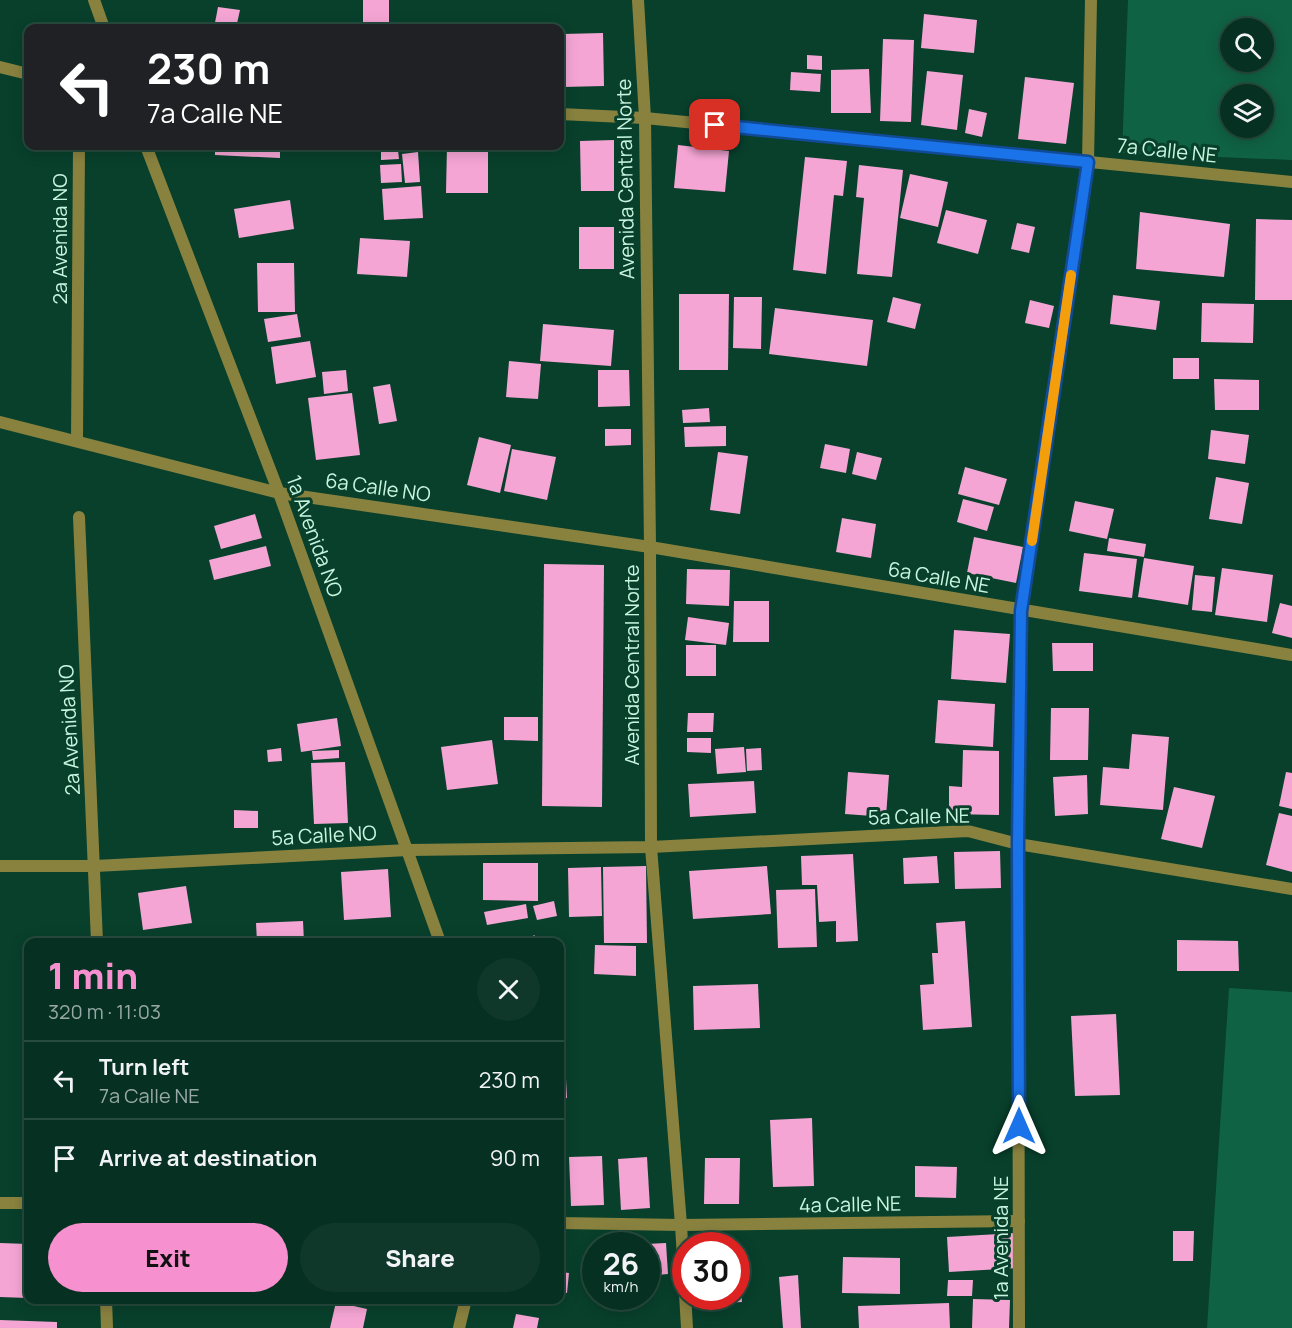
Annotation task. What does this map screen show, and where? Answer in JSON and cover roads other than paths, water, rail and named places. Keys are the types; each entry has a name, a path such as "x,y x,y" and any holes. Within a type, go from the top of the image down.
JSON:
{"street":[{"path":"94,0 103,24"},
{"name":"Avenida Central Norte","path":"638,0 645,118 651,847 687,1328"},
{"name":"1a Avenida NE","path":"1019,1328 1018,844 1021,611 1088,162 1091,0"},
{"path":"0,67 24,74"},
{"name":"7a Calle NE","path":"564,114 645,118 1292,182"},
{"name":"2a Avenida NO","path":"77,441 79,150"},
{"name":"1a Avenida NO","path":"148,150 279,492 439,938"},
{"name":"6a Calle NO","path":"0,422 279,492 650,548"},
{"name":"2a Avenida NO","path":"79,517 97,938"},
{"name":"6a Calle NE","path":"650,548 1292,656"},
{"name":"5a Calle NE","path":"651,847 968,831 1018,844 1292,889"},
{"name":"5a Calle NO","path":"0,866 95,866 408,850 651,847"},
{"path":"0,1203 24,1203"},
{"name":"4a Calle NE","path":"564,1223 681,1225 1019,1221"},
{"path":"106,1304 107,1328"},
{"path":"459,1328 465,1304"}]}
